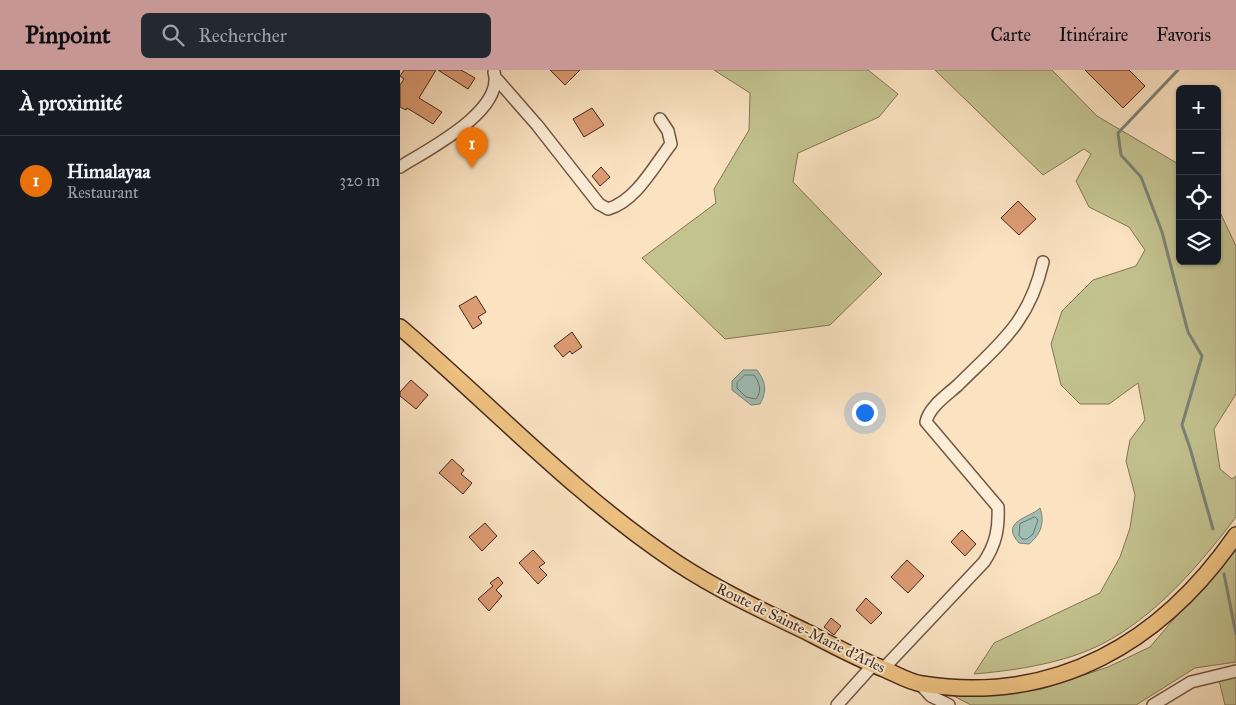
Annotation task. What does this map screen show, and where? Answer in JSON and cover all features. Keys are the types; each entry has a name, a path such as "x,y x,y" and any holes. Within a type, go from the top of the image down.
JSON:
{"main road":[{"name":"Route de Sainte-Marie d'Arles","path":"400,327 616,518 678,563 727,593 878,667 920,684 962,688 1003,686 1057,677 1099,661 1140,636 1175,608 1218,561 1236,535"}],"street":[{"path":"494,74 599,204 608,209 620,206 630,198 671,144 668,131 660,119"},
{"path":"400,167 468,124 491,99 494,74"},
{"path":"837,705 984,562 992,550 997,536 998,507 926,422 927,416 1020,321 1039,281 1044,262"},
{"path":"1153,705 1192,682 1236,671"},
{"path":"920,684 931,696 948,705"}],"green space":[{"path":"714,70 868,70 898,94 879,117 798,153 793,182 882,274 830,325 725,339 642,258 716,203 714,189 749,130 750,93"},
{"path":"935,70 1052,70 1097,116 1176,163 1176,265 1221,265 1221,214 1236,246 1236,394 1214,429 1220,469 1232,479 1236,476 1236,517 1185,579 1145,616 1123,632 1100,645 1064,659 1026,668 974,674 994,643 1100,593 1120,557 1130,528 1135,495 1126,461 1130,440 1145,420 1138,383 1109,404 1080,404 1061,385 1051,344 1062,311 1093,280 1136,266 1145,250 1129,227 1089,207 1076,181 1091,154 1084,149 1043,175"},
{"path":"1236,546 1236,662 1195,668 1136,705 971,705 952,695 993,694 1042,689 1108,667 1150,647"},
{"path":"1236,677 1236,705 1225,705 1219,680"}],"water":[{"path":"743,370 757,370 762,379 764,395 760,404 751,405 732,390 732,381"},
{"path":"1040,508 1042,523 1039,532 1029,544 1019,543 1012,530 1014,525"}],"building":[{"path":"404,70 436,70 419,98 442,112 433,124 407,108 406,110 400,107 400,85 404,79 400,76"},
{"path":"438,70 461,70 475,78 468,89"},
{"path":"550,70 580,70 565,85"},
{"path":"1085,70 1129,70 1145,86 1123,108"},
{"path":"592,108 604,125 584,137 573,119"},
{"path":"601,167 610,177 600,186 592,176"},
{"path":"1018,201 1036,219 1019,235 1001,218"},
{"path":"476,296 486,312 478,317 482,323 473,329 459,306"},
{"path":"572,332 582,347 572,354 570,351 563,357 554,346"},
{"path":"411,380 428,395 416,409 400,396 400,392"},
{"path":"452,459 464,470 461,474 472,483 463,494 439,473"},
{"path":"485,523 497,536 482,551 469,537"},
{"path":"962,530 976,544 965,556 951,542"},
{"path":"533,550 545,563 539,567 547,575 538,584 519,563"},
{"path":"907,560 924,576 908,593 891,577"},
{"path":"498,577 503,583 496,590 502,596 489,611 478,599 493,586 490,583"},
{"path":"866,598 882,613 871,624 856,610"},
{"path":"831,618 841,626 834,635 824,627"}],"waterway":[{"path":"1178,70 1118,133 1121,155 1141,177 1162,232 1188,332 1202,356 1182,425 1213,529"},
{"path":"1224,574 1236,634"}],"place":[{"name":"Himalayaa","path":"472,168"}]}
